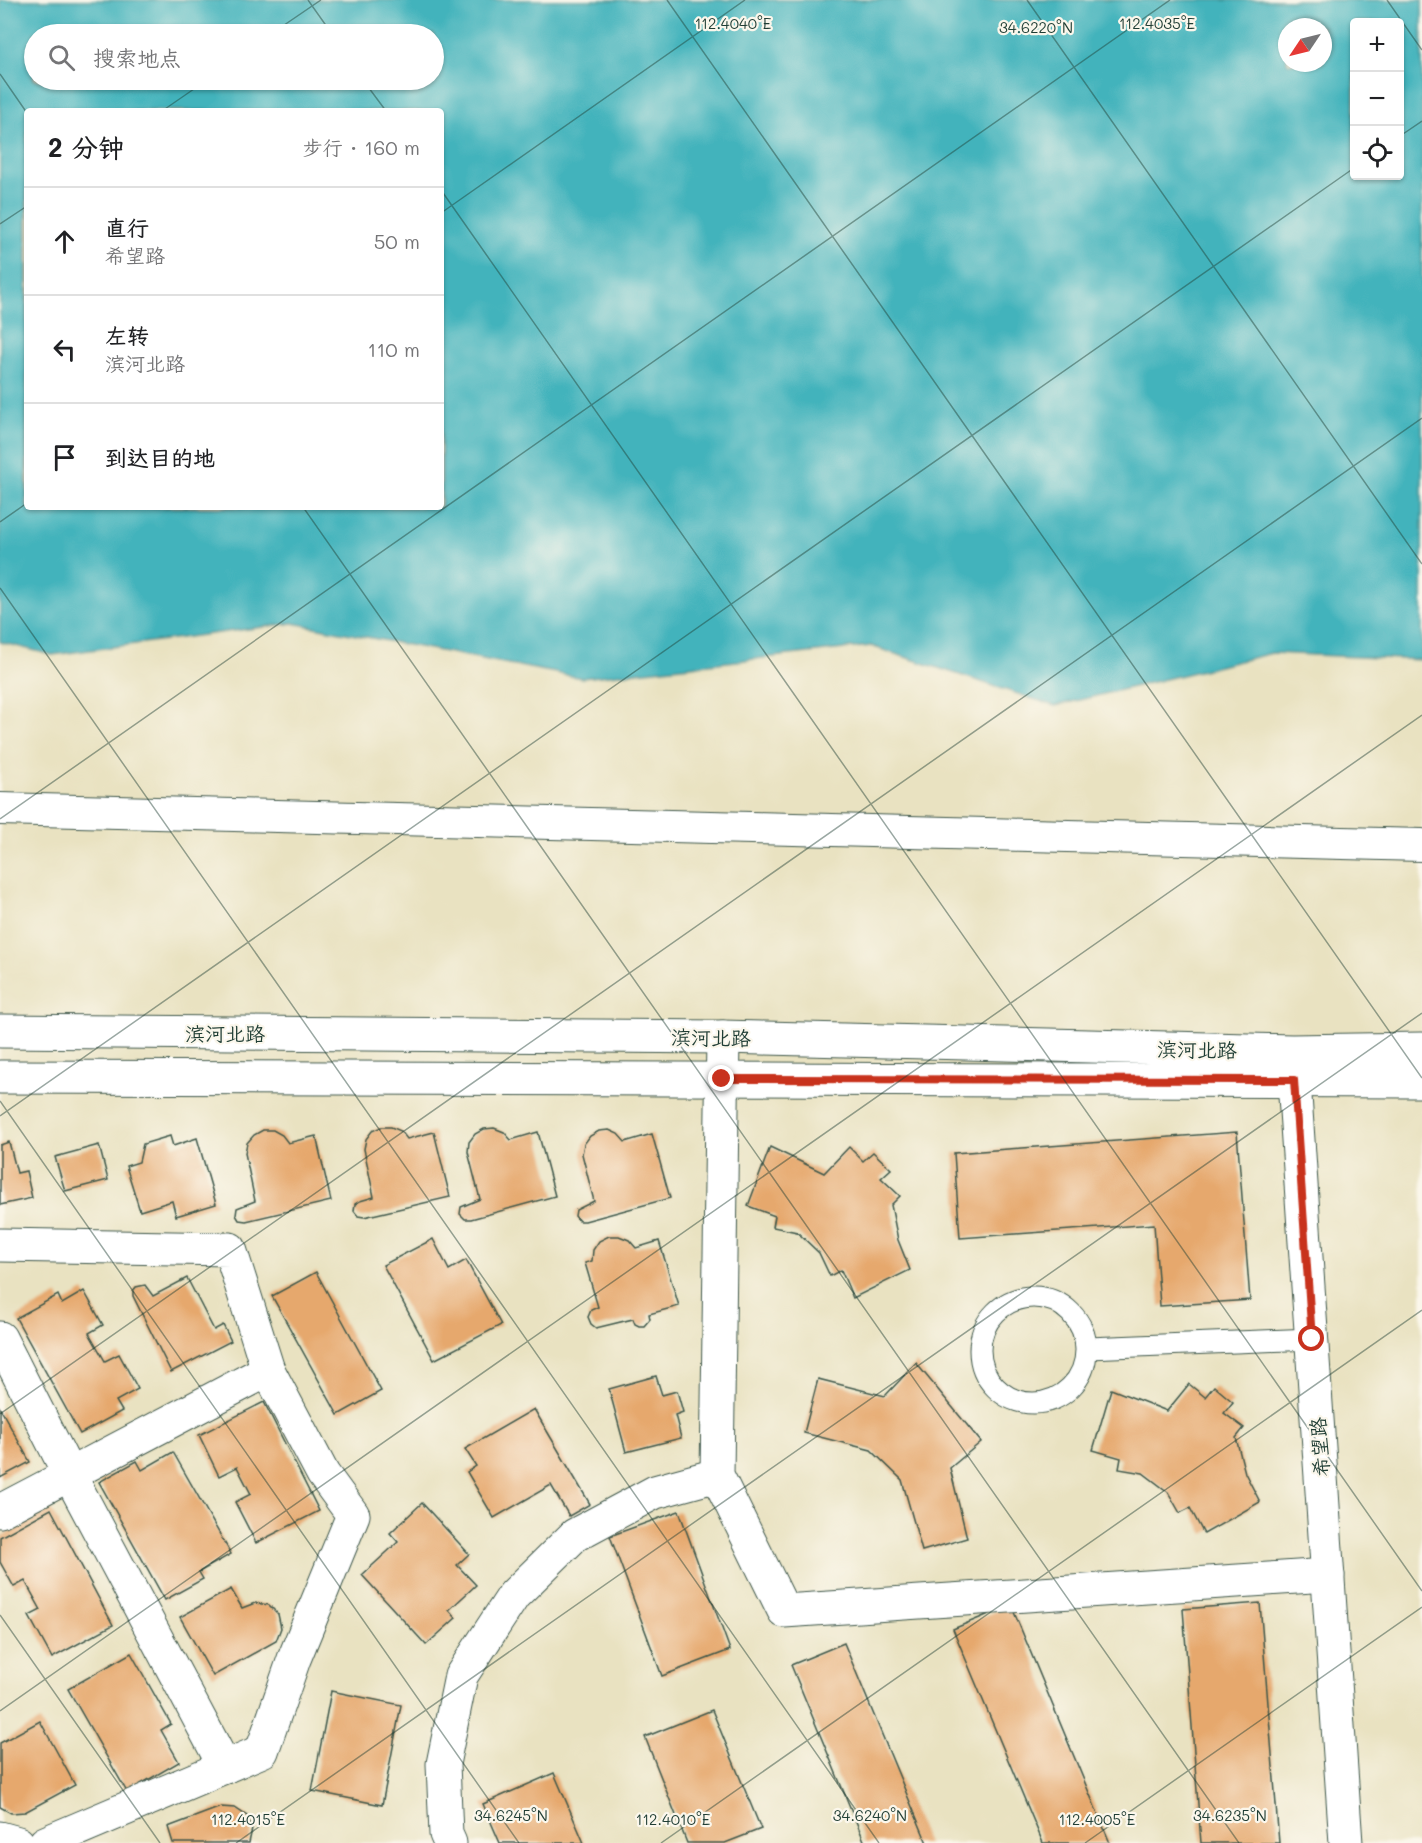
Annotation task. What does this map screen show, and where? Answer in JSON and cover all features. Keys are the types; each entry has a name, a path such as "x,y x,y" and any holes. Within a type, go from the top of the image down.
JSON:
{"street":[{"path":"0,809 1422,845"},
{"name":"滨河北路","path":"0,1031 723,1037 1293,1066 1422,1081"},
{"path":"723,1037 717,1475 784,1611 1328,1575"},
{"name":"滨河北路","path":"0,1077 722,1079 1293,1066 1422,1049"},
{"name":"希望路","path":"1293,1066 1346,1843"},
{"path":"0,1245 230,1249 267,1370 323,1474 353,1515 294,1659 262,1751 45,1843"},
{"path":"0,1338 69,1474 225,1767"},
{"path":"0,1511 267,1370"},
{"path":"450,1843 446,1834 443,1764 461,1676 514,1595 575,1534 655,1492 717,1475"},
{"path":"0,1838 18,1843"}],"lane":[{"path":"1048,1297 1076,1316 1088,1348 1078,1381 1052,1401 1018,1402 990,1384 978,1352 987,1319 1014,1298 1048,1297"},
{"path":"1088,1348 1312,1339"}],"water":[{"path":"0,0 1422,0 1422,660 1272,653 1055,706 871,646 582,678 293,623 52,655 0,642"}],"building":[{"path":"381,1127 391,1127 401,1131 407,1139 434,1132 450,1197 364,1217 358,1216 354,1211 355,1204 374,1197 364,1149 366,1139 372,1131"},
{"path":"494,1128 504,1132 511,1140 538,1132 555,1196 465,1219 460,1214 461,1207 480,1199 468,1152 469,1142 475,1134 484,1129"},
{"path":"263,1130 273,1130 282,1135 288,1143 316,1136 331,1201 246,1221 239,1220 236,1215 237,1208 255,1201 245,1153 247,1143"},
{"path":"609,1130 618,1134 625,1142 652,1134 670,1198 579,1221 575,1216 576,1210 594,1201 582,1154 584,1144 590,1136 599,1131"},
{"path":"1237,1132 1250,1300 1160,1306 1154,1224 960,1238 954,1153"},
{"path":"170,1136 173,1146 197,1138 216,1204 176,1216 172,1201 140,1211 126,1166 139,1162 143,1144"},
{"path":"9,1142 17,1173 26,1171 32,1198 0,1205 0,1145"},
{"path":"99,1145 108,1180 65,1191 55,1157"},
{"path":"770,1147 824,1173 849,1147 863,1161 873,1152 891,1169 881,1178 900,1196 891,1205 898,1240 910,1270 853,1298 841,1270 830,1276 819,1253 797,1232 773,1227 775,1216 748,1206"},
{"path":"609,1236 619,1236 629,1240 636,1248 659,1241 679,1306 649,1314 650,1319 644,1326 635,1324 633,1319 596,1328 591,1324 588,1317 591,1310 598,1307 585,1263 592,1261 593,1250 599,1241"},
{"path":"433,1239 449,1270 466,1260 501,1325 434,1360 383,1265"},
{"path":"316,1272 381,1391 338,1415 272,1296"},
{"path":"187,1278 214,1330 223,1325 231,1341 171,1372 133,1296 133,1291 136,1287 145,1285 153,1296"},
{"path":"84,1291 103,1325 89,1333 105,1361 119,1354 138,1389 116,1401 122,1411 80,1434 16,1318 58,1295 62,1304"},
{"path":"916,1363 981,1442 950,1468 967,1538 922,1551 902,1480 871,1450 804,1433 818,1379 885,1396"},
{"path":"656,1376 662,1395 677,1391 683,1412 675,1415 681,1438 626,1452 609,1389"},
{"path":"1189,1384 1205,1397 1214,1386 1233,1402 1224,1413 1244,1428 1236,1438 1245,1473 1260,1502 1204,1534 1190,1508 1180,1513 1168,1492 1143,1473 1119,1469 1121,1458 1093,1450 1111,1389 1167,1411"},
{"path":"264,1402 319,1511 256,1543 235,1502 251,1494 237,1467 219,1476 199,1435"},
{"path":"0,1408 30,1462 0,1478"},
{"path":"534,1409 590,1504 569,1516 551,1485 494,1518 467,1472 476,1466 465,1449"},
{"path":"173,1452 231,1554 199,1572 203,1579 165,1600 99,1482 137,1461 142,1470"},
{"path":"422,1503 469,1554 457,1565 476,1585 449,1610 456,1618 426,1645 362,1575 398,1542 390,1533"},
{"path":"51,1509 113,1625 52,1658 29,1616 41,1610 25,1581 14,1587 0,1562 0,1537"},
{"path":"679,1511 730,1650 662,1676 610,1536"},
{"path":"231,1589 242,1608 255,1603 269,1605 278,1614 281,1628 276,1641 213,1676 180,1617"},
{"path":"1260,1603 1279,1843 1201,1843 1183,1609"},
{"path":"1011,1605 1110,1843 1043,1843 953,1629"},
{"path":"844,1643 927,1843 865,1843 791,1665"},
{"path":"131,1653 171,1724 161,1730 179,1762 127,1792 68,1689"},
{"path":"331,1691 401,1705 382,1805 312,1791"},
{"path":"712,1710 761,1829 725,1843 687,1843 645,1737"},
{"path":"40,1721 75,1785 25,1812 11,1813 0,1807 0,1743"},
{"path":"554,1773 584,1843 500,1843 483,1804"},
{"path":"221,1807 235,1808 247,1816 252,1829 249,1843 173,1843 168,1827"}],"route":[{"path":"722,1079 1294,1080 1312,1339"}]}
